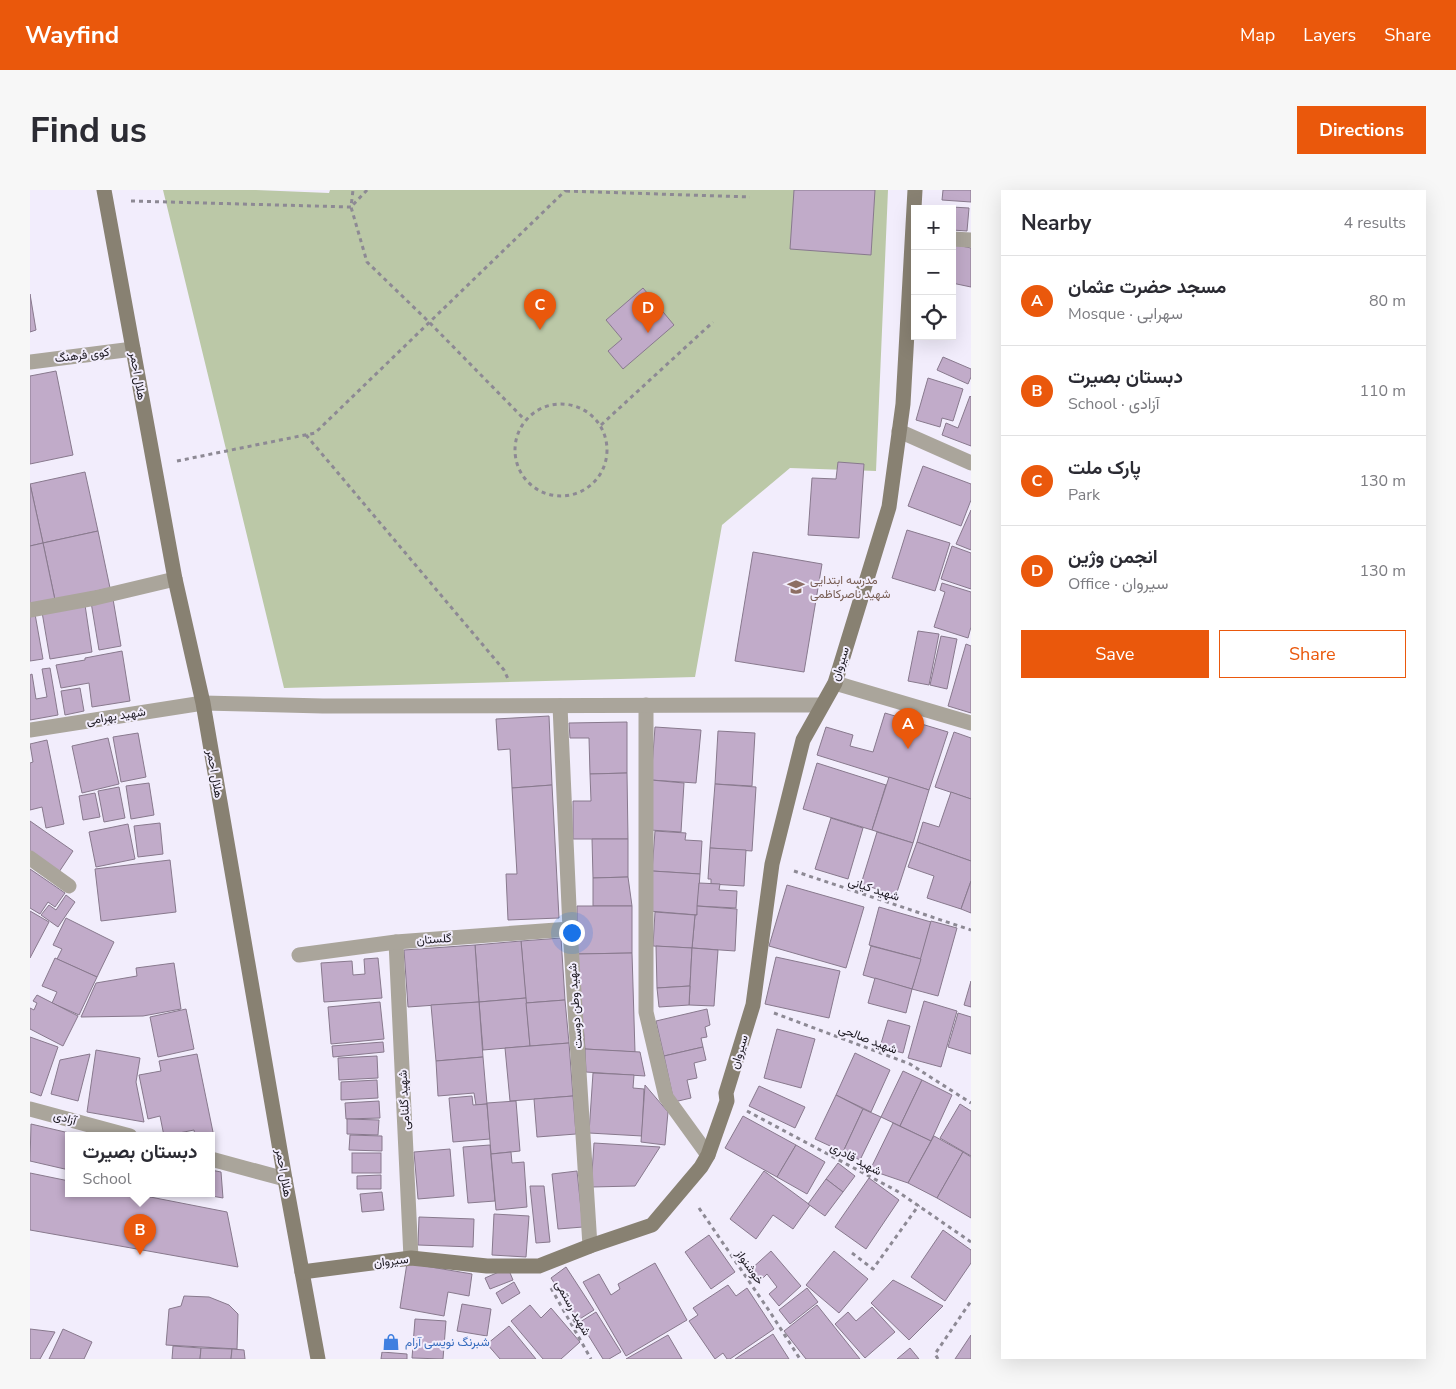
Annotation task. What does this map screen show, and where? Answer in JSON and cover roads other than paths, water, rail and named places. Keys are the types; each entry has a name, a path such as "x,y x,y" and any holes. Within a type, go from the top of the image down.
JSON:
{"street":[{"name":"سیروان","path":"915,190 915,205"},
{"name":"هلال احمر","path":"105,195 174,579 203,703 285,1180 318,1359"},
{"path":"956,238 971,240"},
{"name":"سیروان","path":"302,1272 411,1258 487,1266 539,1266 652,1225 708,1155 727,1101 726,1093 753,1005 772,864 803,740 835,683 889,507 903,404 913,250"},
{"name":"کوی فرهنگ","path":"30,362 133,349"},
{"path":"899,431 971,463"},
{"path":"30,610 95,598 174,579"},
{"path":"835,683 971,723"},
{"name":"شهید بهرامی","path":"30,730 203,703 322,706 822,705"},
{"path":"646,705 646,1012 666,1097 708,1155"},
{"name":"شهید وطن دوست","path":"560,706 570,929 590,1246"},
{"path":"30,858 69,886"},
{"name":"گلستان","path":"299,954 396,942 570,929"},
{"name":"شهید گلنامی","path":"396,942 411,1258"},
{"name":"آزادی","path":"30,1108 116,1132"},
{"path":"215,1160 285,1180"}],"place":[{"name":"پارک ملت","path":"540,330"},
{"name":"انجمن وژین","path":"648,333"},
{"name":"مدرسه ابتدایی شهید ناصرکاظمی","path":"796,587"},
{"name":"مسجد حضرت عثمان","path":"908,749"},
{"name":"دبستان بصیرت","path":"140,1255"},
{"name":"شبرنگ نویسی آرام","path":"391,1342"}]}
